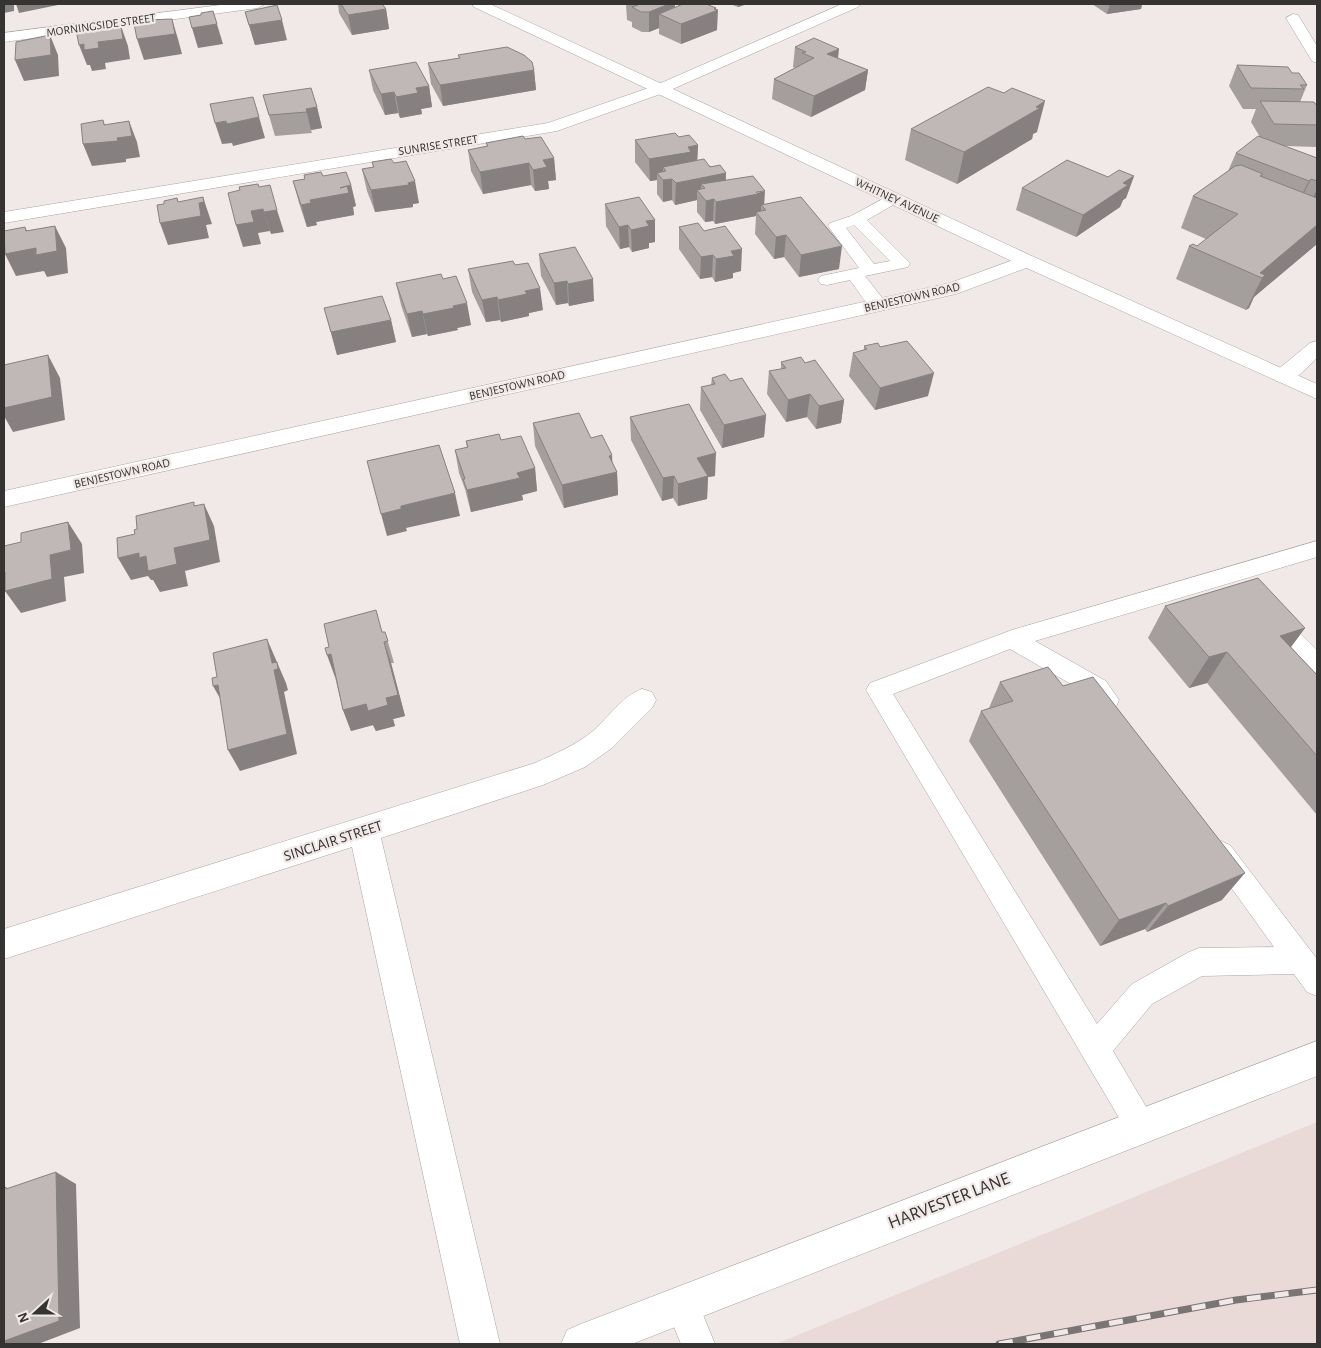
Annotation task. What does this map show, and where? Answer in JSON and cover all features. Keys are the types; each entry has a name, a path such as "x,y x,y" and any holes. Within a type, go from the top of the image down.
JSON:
{"street":[{"name":"MORNINGSIDE STREET","path":"4,38 258,4"},
{"name":"WHITNEY AVENUE","path":"479,4 1027,261 1317,392"},
{"name":"SUNRISE STREET","path":"4,218 550,127 660,88 853,4"},
{"path":"1293,18 1317,58"},
{"name":"BENJESTOWN ROAD","path":"4,499 956,288 1027,261"},
{"path":"1284,376 1317,347"},
{"name":"SINCLAIR STREET","path":"4,944 543,773 575,758 602,740 642,700"},
{"path":"364,831 480,1344"},
{"name":"HARVESTER LANE","path":"581,1344 1317,1058"}],"lane":[{"path":"878,304 836,226 857,220 894,198"},
{"path":"827,280 902,263 857,220"},
{"path":"1142,1126 878,690 1012,639 1317,549"},
{"path":"1227,574 1317,664"},
{"path":"1012,639 1098,688 1122,720"},
{"path":"1206,832 1309,971"},
{"path":"1095,1049 1142,994 1200,962 1309,971"},
{"path":"682,1305 698,1344"}],"shaded area":[{"path":"1317,1122 1317,1344 776,1344"}],"building":[{"path":"341,4 382,4 386,9 348,15"},
{"path":"635,4 669,4 649,12 641,12 632,7 638,5"},
{"path":"683,4 706,4 718,10 681,24 659,14"},
{"path":"277,5 282,20 249,25 245,12"},
{"path":"213,11 217,24 192,28 189,17"},
{"path":"172,19 175,34 137,39 134,24 147,22 146,20"},
{"path":"121,26 123,39 98,42 99,48 84,50 84,44 79,45 76,30"},
{"path":"50,35 51,55 15,60 16,42"},
{"path":"814,38 839,49 827,54 868,70 814,96 774,79 814,58 802,53 806,52 795,47"},
{"path":"507,47 524,55 532,62 534,70 440,85 428,63 460,58 458,55"},
{"path":"416,62 429,86 416,88 418,93 396,97 394,92 381,94 369,70"},
{"path":"1237,65 1288,67 1292,73 1299,73 1307,85 1300,85 1304,89 1251,88"},
{"path":"988,87 1004,93 1012,88 1045,101 1036,107 1040,108 964,152 911,129"},
{"path":"311,88 317,107 306,109 307,112 269,115 263,95"},
{"path":"253,97 259,117 227,124 226,121 215,123 210,104"},
{"path":"1260,101 1314,102 1317,106 1317,125 1274,124"},
{"path":"103,120 104,125 129,121 132,136 117,138 118,141 83,144 81,124"},
{"path":"675,133 679,137 689,135 698,145 688,147 691,152 649,159 635,140"},
{"path":"523,136 525,139 541,137 554,158 543,160 547,167 533,170 529,163 480,172 468,150 488,146 486,143"},
{"path":"1258,136 1317,158 1317,181 1311,179 1309,181 1236,153"},
{"path":"391,159 394,163 406,161 415,181 408,183 409,185 371,190 362,169 374,167 372,162"},
{"path":"704,159 710,167 720,165 726,173 676,183 672,179 663,180 657,173 666,171 663,167"},
{"path":"1067,160 1108,177 1119,170 1134,176 1123,183 1128,185 1083,215 1022,188"},
{"path":"1241,165 1263,174 1260,176 1317,198 1317,225 1260,273 1265,275 1262,278 1189,246 1193,244 1197,246 1238,214 1193,196 1235,166"},
{"path":"321,172 323,176 346,172 351,185 347,186 349,193 310,200 311,203 301,205 293,181 305,179 304,175"},
{"path":"753,176 765,191 716,202 714,199 706,201 697,190 705,188 701,184"},
{"path":"258,184 259,187 270,185 277,210 264,212 263,209 251,211 254,222 236,225 228,193 240,190 239,187"},
{"path":"203,197 204,202 199,203 201,216 160,223 157,205 177,198 178,202"},
{"path":"639,197 655,220 646,221 649,226 631,230 628,225 619,227 605,204"},
{"path":"801,197 842,246 801,255 786,235 776,237 756,212 766,210 761,205"},
{"path":"698,223 704,231 725,226 742,249 731,251 734,256 716,259 713,255 701,257 679,227"},
{"path":"55,226 57,251 36,255 36,248 5,254 4,231 25,227 26,231"},
{"path":"575,247 593,279 568,284 567,281 554,283 539,254"},
{"path":"513,261 515,265 528,263 540,288 525,291 527,294 498,300 497,297 482,300 468,269"},
{"path":"441,274 443,279 456,276 467,303 453,306 454,308 423,314 422,311 407,314 396,283"},
{"path":"382,296 391,320 331,332 324,308"},
{"path":"907,341 934,373 880,388 853,353 867,349 864,346 878,343 880,347"},
{"path":"48,355 52,397 4,408 4,365"},
{"path":"801,357 805,363 815,360 844,400 819,406 810,394 788,400 769,371 786,368 781,362"},
{"path":"725,374 730,381 742,378 766,415 724,425 701,387 715,384 712,378"},
{"path":"689,404 716,453 697,458 708,476 678,484 674,476 663,478 630,417"},
{"path":"579,413 591,438 602,435 612,455 609,456 617,472 562,485 533,423"},
{"path":"499,434 501,440 521,436 535,468 517,473 520,478 467,490 455,450 468,447 466,441"},
{"path":"439,445 455,493 401,506 401,509 381,514 367,461"},
{"path":"194,502 194,506 204,504 210,540 174,548 177,564 148,571 146,556 139,558 139,553 118,558 117,538 135,534 134,530 137,529 136,516"},
{"path":"68,522 71,550 50,555 52,579 5,591 4,546 21,542 21,533"},
{"path":"1258,578 1305,628 1280,636 1317,675 1317,756 1227,652 1209,657 1165,606"},
{"path":"376,610 382,632 385,632 388,641 384,642 398,695 386,698 388,705 368,711 366,704 343,710 331,654 327,655 325,648 329,647 324,624"},
{"path":"267,639 272,663 277,662 278,669 274,670 287,734 228,750 218,685 213,686 212,678 217,677 213,653"},
{"path":"1048,667 1063,686 1093,677 1245,873 1168,906 1166,903 1119,920 981,711 1013,701 1000,682"},
{"path":"56,1172 59,1321 4,1341 4,1188 6,1187 6,1189"}],"railway":[{"path":"999,1344 1236,1300 1317,1290"}]}
